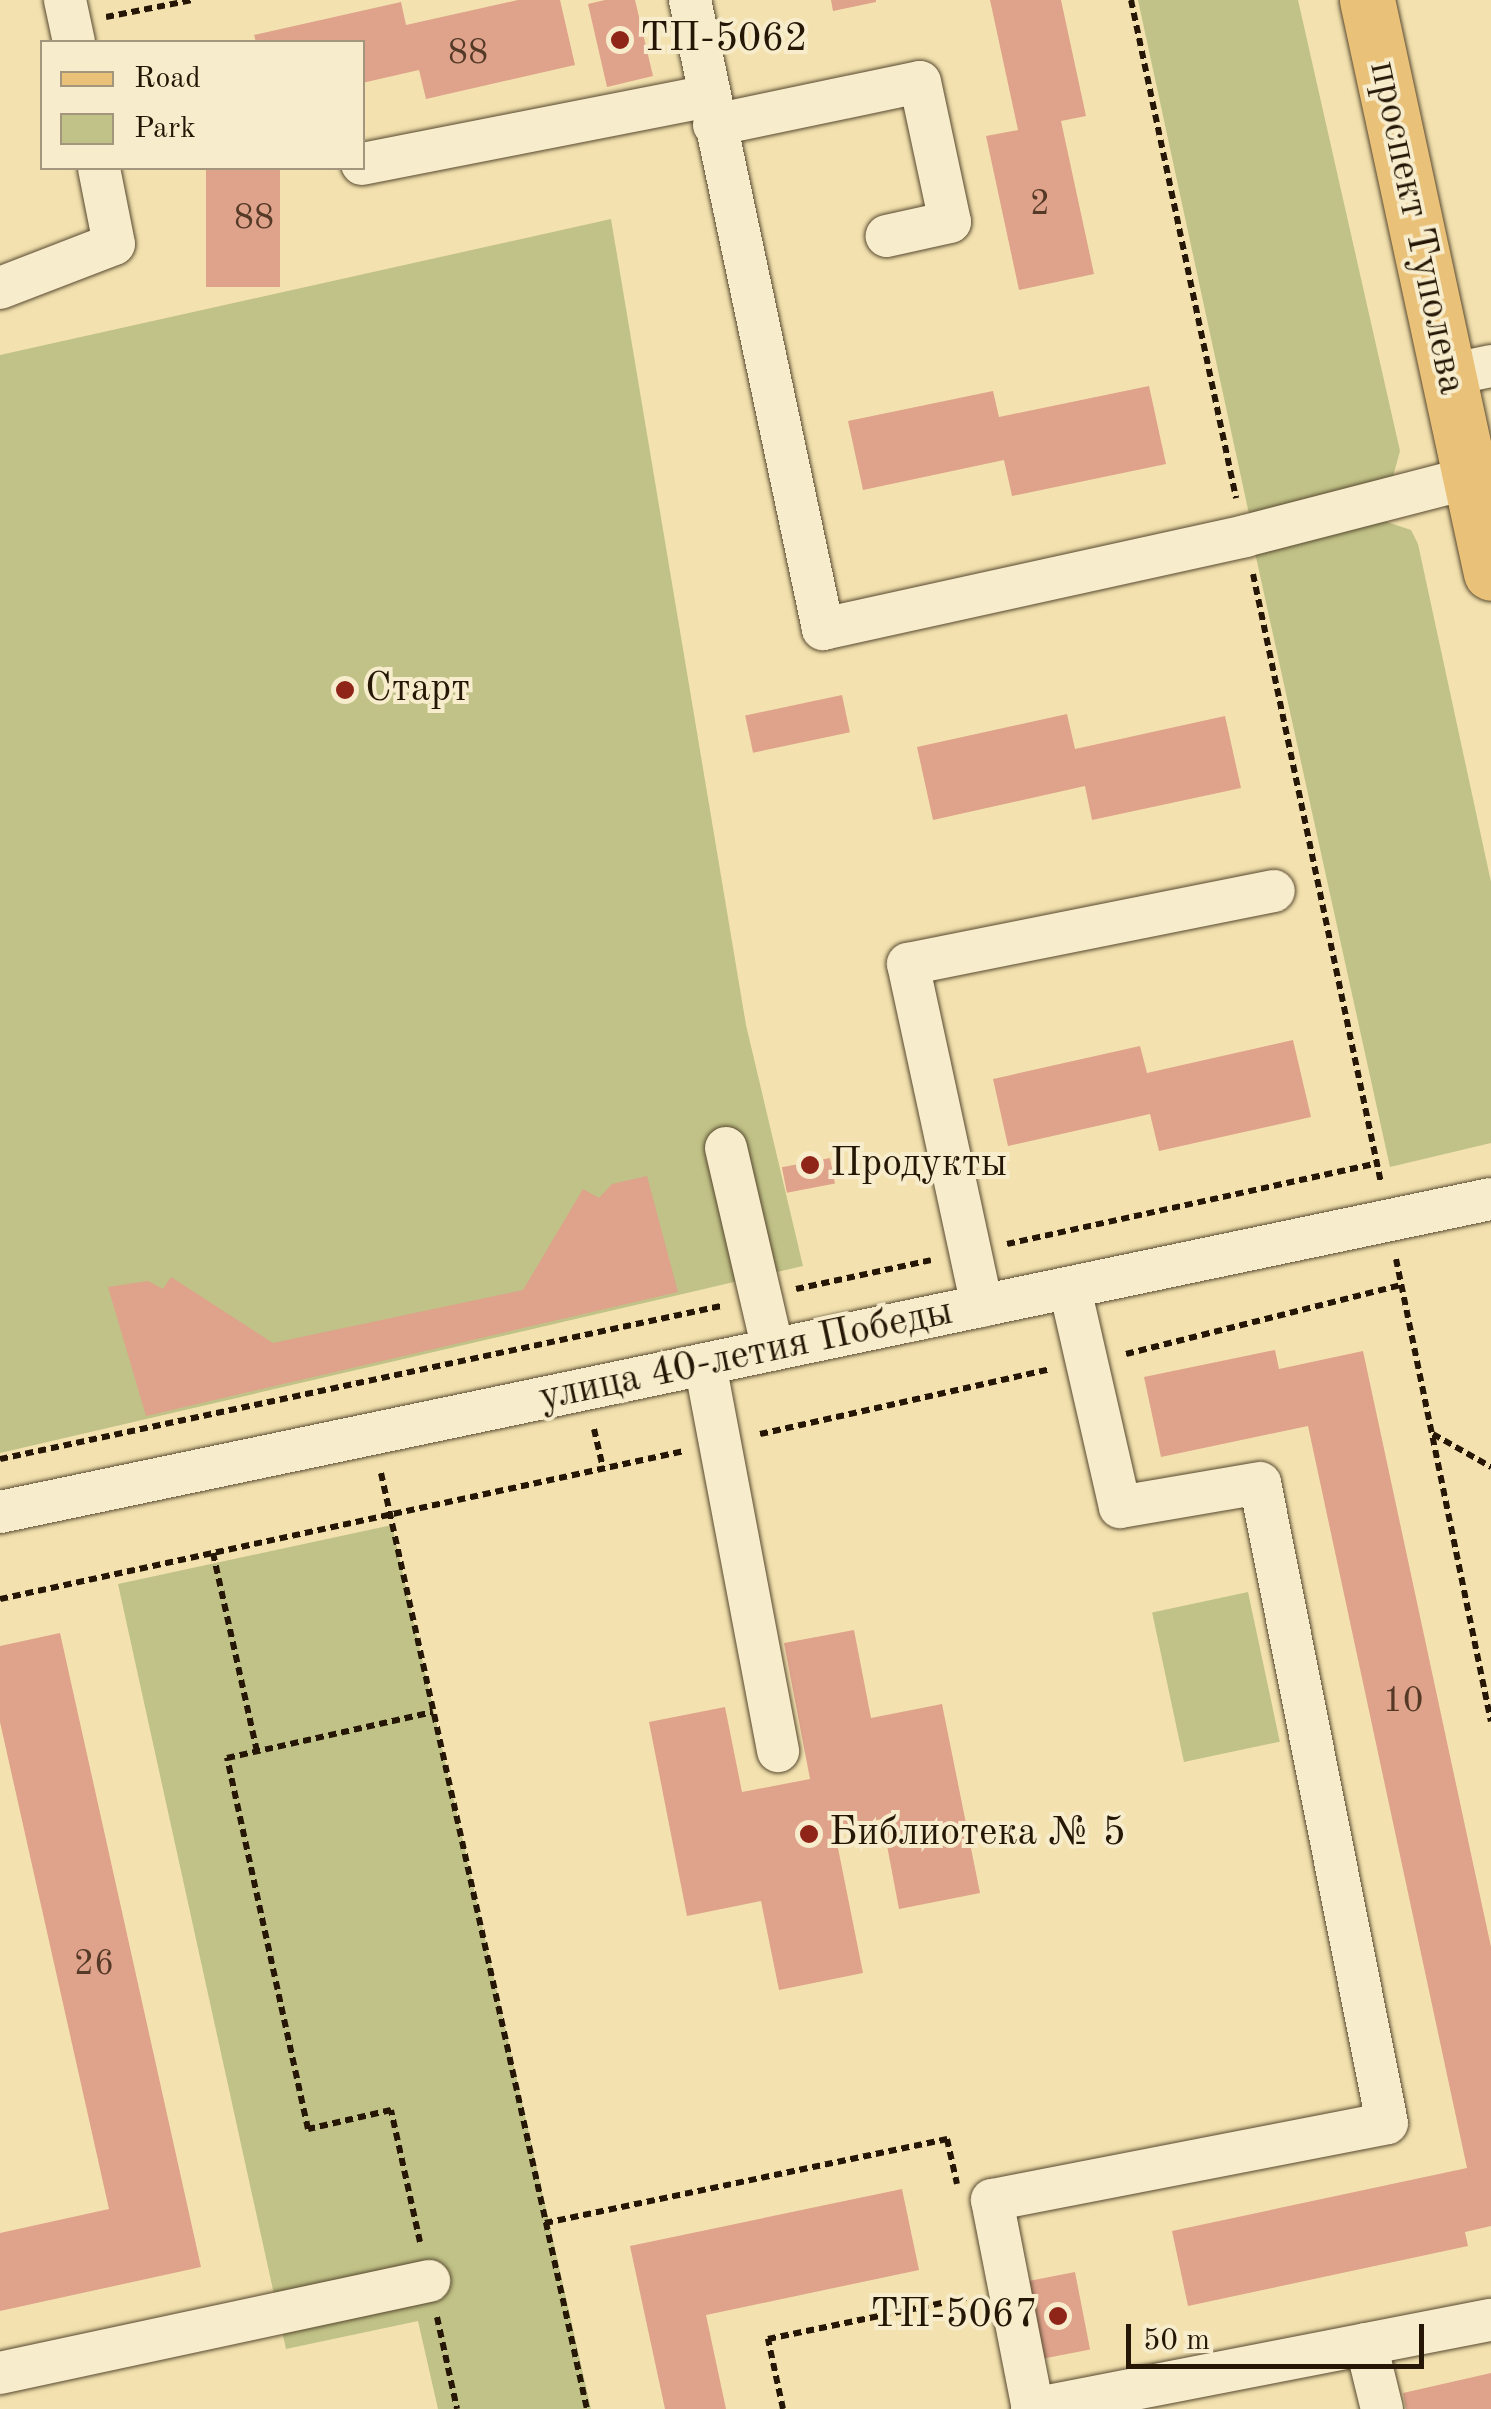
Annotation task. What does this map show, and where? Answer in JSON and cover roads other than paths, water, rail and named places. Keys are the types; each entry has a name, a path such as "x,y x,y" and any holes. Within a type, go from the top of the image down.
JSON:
{"main road":[{"name":"проспект Туполева","path":"1366,0 1470,370 1470,478 1491,573"}],"street":[{"path":"690,0 823,629 1244,536 1470,478"},
{"path":"365,164 920,82 950,222 887,236"},
{"path":"0,288 114,244 99,170"},
{"path":"982,1306 908,964 1274,891"},
{"path":"726,1148 773,1350"},
{"name":"улица 40-летия Победы","path":"0,1512 1491,1199"},
{"path":"1070,1288 1120,1507 1260,1482 1387,2123 992,2200 1032,2409 1168,2396 1366,2344 1491,2320"},
{"path":"705,1364 778,1751"},
{"path":"0,2373 429,2281"},
{"path":"1366,2344 1382,2409"}],"place":[{"name":"ТП-5062","path":"620,40"},
{"name":"Старт","path":"345,690"},
{"name":"Продукты","path":"810,1165"},
{"name":"Библиотека № 5","path":"809,1834"},
{"name":"ТП-5067","path":"1058,2316"}]}
